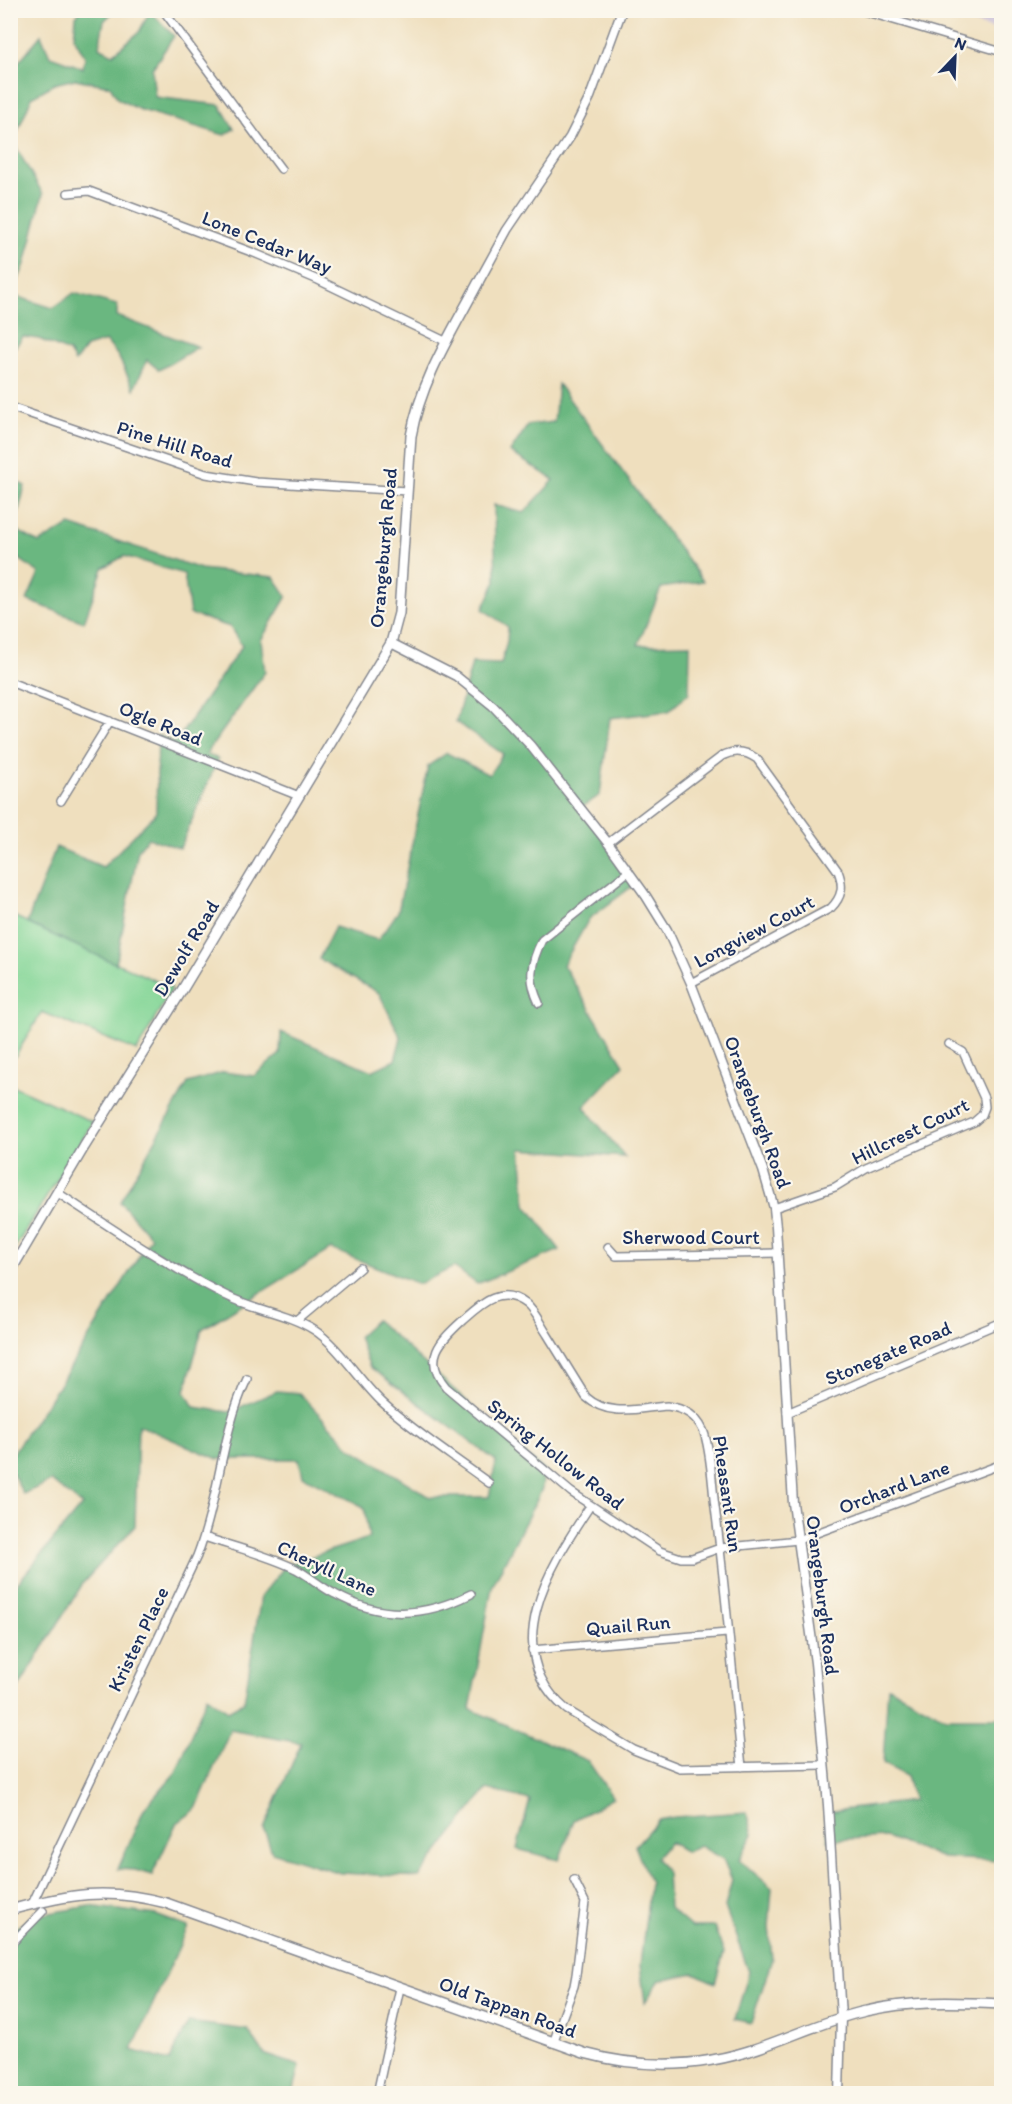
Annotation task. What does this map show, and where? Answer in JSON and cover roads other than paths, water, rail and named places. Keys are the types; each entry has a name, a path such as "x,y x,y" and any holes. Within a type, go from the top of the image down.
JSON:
{"main road":[{"name":"Orangeburgh Road","path":"391,643 399,613 414,416 427,379 478,283"},
{"name":"Dewolf Road","path":"10,1272 391,643"},
{"name":"Old Tappan Road","path":"10,1910 80,1894 122,1894 144,1897 553,2043 621,2061 657,2064 694,2063 742,2054 842,2017 889,2006 919,2002 1002,2004"}],"street":[{"path":"162,10 281,169"},
{"path":"478,283 507,230 570,137 590,97 622,10"},
{"path":"860,10 1002,52"},
{"name":"Lone Cedar Way","path":"68,193 89,191 231,243 318,280 447,342"},
{"name":"Pine Hill Road","path":"10,407 206,474 256,482 407,492"},
{"name":"Orangeburgh Road","path":"391,643 456,676 493,706 530,745 629,871 667,930 691,983 763,1170 774,1208 792,1491 815,1663 824,1765 842,2017 839,2094"},
{"name":"Ogle Road","path":"10,682 299,796"},
{"path":"61,801 110,721"},
{"name":"Longview Court","path":"608,843 722,756 736,751 744,752 757,759 838,871 842,887 841,895 831,908 691,983"},
{"path":"539,1003 531,987 533,957 542,940 629,871"},
{"name":"Hillcrest Court","path":"774,1208 835,1187 866,1168 974,1122 982,1116 985,1107 984,1098 963,1052 949,1044"},
{"path":"58,1193 156,1257 225,1295 251,1307 297,1321 317,1332 382,1402 489,1483"},
{"name":"Sherwood Court","path":"608,1247 616,1257 778,1252"},
{"path":"297,1321 360,1268"},
{"name":"Pheasant Run","path":"464,1319 485,1300 509,1296 517,1299 532,1310 592,1403 616,1411 675,1407 691,1415 702,1429 720,1548 742,1767"},
{"name":"Spring Hollow Road","path":"464,1319 443,1338 438,1346 435,1364 440,1380 590,1506 670,1556 692,1558 720,1548 798,1540"},
{"name":"Stonegate Road","path":"787,1413 1002,1322"},
{"name":"Kristen Place","path":"32,1904 204,1537 237,1400 248,1379"},
{"name":"Orchard Lane","path":"798,1540 1002,1464"},
{"path":"590,1506 550,1572 534,1621 532,1650 542,1681 557,1702 619,1741 667,1764 680,1767 824,1765"},
{"name":"Cheryll Lane","path":"204,1537 280,1563 312,1578 348,1601 382,1611 399,1613 435,1609 471,1594"},
{"name":"Quail Run","path":"532,1650 727,1634"},
{"path":"553,2043 576,1976 585,1902 574,1880"},
{"path":"10,1945 43,1911"},
{"path":"377,2094 400,1988"}]}
